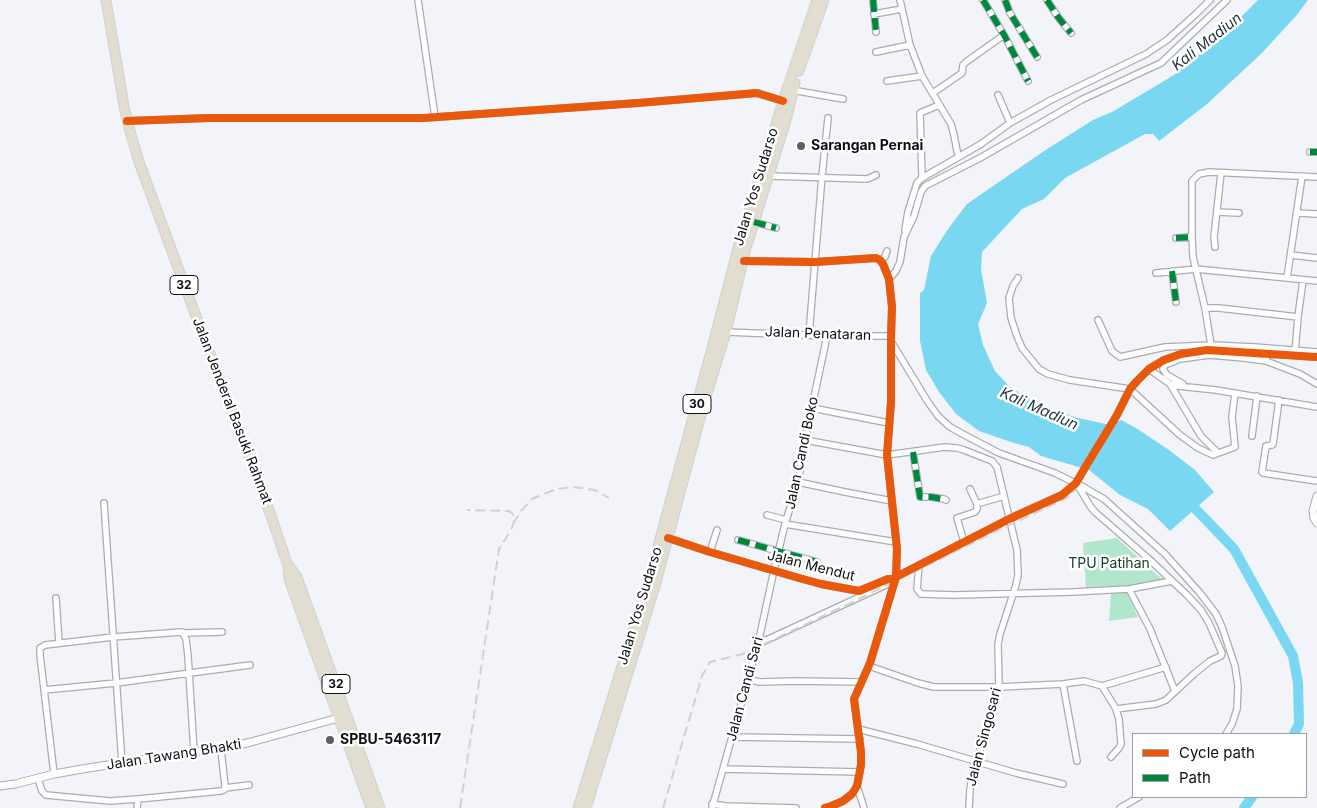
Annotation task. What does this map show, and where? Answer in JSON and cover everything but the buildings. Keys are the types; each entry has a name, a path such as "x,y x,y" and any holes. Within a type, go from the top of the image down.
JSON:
{"highway":[{"name":"Jalan Jenderal Basuki Rahmat","path":"106,0 127,121 145,177 268,506 287,562 296,577 371,808"},
{"name":"Jalan Yos Sudarso","path":"578,808 648,583 701,402 726,332 754,222 769,176 782,116 783,101 817,0"},
{"name":"Jalan Yos Sudarso","path":"586,808 655,586 738,248 782,116 824,0"},
{"name":"Jalan Jenderal Basuki Rahmat","path":"343,717 380,808"}],"street":[{"path":"418,0 435,117"},
{"path":"873,0 876,32"},
{"path":"900,0 910,46 922,76 950,124 959,156"},
{"path":"983,0 1028,81"},
{"path":"1005,0 1010,13 1036,57"},
{"path":"1047,0 1071,33"},
{"path":"1210,0 1167,40 1146,54 1051,100 1010,123 981,144 922,178 918,183 908,212 900,262 892,275 891,339 904,364 932,408 950,427 999,453 1055,473 1104,498 1120,515 1158,548 1200,594 1216,614 1235,666 1238,686 1237,709 1227,733"},
{"path":"904,237 925,186 980,158 1082,100 1160,63 1227,0"},
{"path":"874,14 902,9"},
{"path":"933,93 962,73 966,62 1004,36"},
{"path":"876,52 910,46"},
{"path":"887,81 922,76"},
{"path":"792,90 843,99"},
{"path":"127,121 209,118 326,119 435,117 756,93 783,101"},
{"path":"998,95 1010,123"},
{"path":"922,178 920,112 939,105"},
{"path":"809,334 828,118"},
{"path":"1211,345 1206,308 1193,256 1192,180 1199,174 1209,172 1317,177"},
{"path":"1215,247 1221,173"},
{"path":"769,176 867,178 876,175"},
{"path":"1287,278 1302,176"},
{"path":"1217,212 1239,213"},
{"path":"1298,213 1317,214"},
{"path":"754,222 776,228"},
{"path":"1176,238 1192,237"},
{"path":"880,260 885,257 886,251"},
{"path":"1291,255 1317,258"},
{"path":"744,261 815,262 876,258 880,260 892,275"},
{"path":"1156,273 1196,269 1317,281"},
{"path":"1172,271 1176,302"},
{"path":"1018,278 1013,286 1010,298 1011,318 1022,348 1039,369 1048,374 1058,378 1130,389 1180,435 1198,448 1213,455 1235,447 1232,417 1235,393"},
{"path":"1295,353 1303,280"},
{"path":"1206,308 1298,317"},
{"path":"1098,320 1112,351 1120,357 1165,347 1211,345 1317,357"},
{"name":"Jalan Penataran","path":"726,332 809,334 891,339 891,402 886,454 896,542 894,578 869,666 854,701 860,739 861,765 857,786"},
{"name":"Jalan Candi Boko","path":"774,570 798,482 827,336"},
{"path":"1077,483 1130,389 1149,369 1164,360 1181,354 1207,350 1267,354 1317,352"},
{"path":"1266,361 1267,354"},
{"path":"1189,387 1174,380 1164,371 1163,366 1180,359 1209,355 1237,357 1266,361 1300,374 1317,384"},
{"path":"1149,369 1170,384 1201,436 1218,453"},
{"path":"1170,384 1317,407"},
{"path":"1252,436 1256,396"},
{"path":"1279,400 1274,444 1266,446 1262,472 1317,481"},
{"path":"812,408 890,423"},
{"path":"805,440 886,454 945,448 964,450 992,461 997,467 1009,520"},
{"path":"913,452 920,497 946,500"},
{"path":"798,482 892,501"},
{"path":"1077,483 1090,506 1149,559 1200,610 1209,623 1222,654 1210,661 1166,700 1156,704 1116,708"},
{"name":"Jalan Mendut","path":"668,538 710,552 859,594 1056,499 1077,483"},
{"path":"964,542 957,518 975,512 977,509 977,504 970,489"},
{"path":"977,504 1004,496"},
{"path":"1317,496 1314,515 1317,523"},
{"path":"104,503 122,763"},
{"path":"767,515 786,522 896,542"},
{"name":"Jalan Singosari","path":"969,808 970,790 976,761 992,717 999,687 998,644 1000,634 1018,575 1017,550 1009,520"},
{"path":"710,552 717,530"},
{"path":"738,540 817,562"},
{"path":"919,565 917,589 920,594 1013,594 1129,589 1172,581"},
{"name":"Jalan Candi Sari","path":"712,806 749,680 774,570"},
{"path":"1129,589 1150,629 1175,691"},
{"path":"758,644 859,594"},
{"path":"56,598 59,643"},
{"path":"54,774 41,647 59,643 176,631 183,633 222,632"},
{"path":"183,633 186,639 194,752"},
{"path":"44,690 250,666"},
{"path":"869,666 930,686 999,687 1086,681 1102,686 1166,667"},
{"path":"749,680 760,682 861,682"},
{"path":"1063,684 1076,761"},
{"path":"1102,686 1116,708 1119,719 1121,744 1120,748 1111,757"},
{"name":"Jalan Tawang Bhakti","path":"0,786 54,774 221,749 343,717"},
{"path":"858,729 1062,784"},
{"path":"732,737 860,739"},
{"path":"221,749 225,788"},
{"path":"723,769 860,772"},
{"path":"38,779 42,791 46,795 110,801 138,800 221,791 225,788 248,785"},
{"path":"825,808 843,801 852,794 857,786"},
{"path":"857,786 864,808"},
{"path":"1120,808 1137,798"},
{"path":"137,808 138,800"},
{"path":"712,806 796,808"}],"green space":[{"name":"TPU Patihan","path":"1117,538 1164,581 1139,587 1086,588 1083,543"},
{"name":"TPU Patihan","path":"1111,592 1127,592 1138,617 1109,621"}],"water":[{"path":"1258,0 1308,0 1261,54 1207,104 1159,141 1153,134 1145,134 1065,178 1044,199 1022,209 982,252 981,269 987,303 978,324 983,345 995,371 1010,387 1035,403 1074,417 1110,425 1121,420 1169,450 1195,470 1214,492 1170,531 1148,509 1120,495 1089,470 1041,456 1029,447 979,431 956,414 939,392 926,370 920,341 920,293 924,290 931,256 967,204 1093,120 1112,112 1174,75 1222,36"}],"waterway":[{"name":"Kali Madiun","path":"1186,499 1234,549 1293,656 1298,683 1299,724 1294,733"},
{"name":"Kali Madiun","path":"1244,808 1251,798"}],"railway":[{"path":"663,808 702,676 710,662 743,654 1067,498 1084,476"},
{"path":"513,524 532,499 556,489 574,487 595,490 609,498"},
{"path":"460,808 499,549 511,530 515,519 512,513 508,511 467,510"}],"marked path":[{"path":"873,0 876,32"},
{"path":"983,0 1028,81"},
{"path":"1005,0 1010,13 1037,57"},
{"path":"1047,0 1071,33"},
{"path":"1310,152 1317,152"},
{"path":"754,222 776,228"},
{"path":"1176,238 1192,237"},
{"path":"1172,271 1176,302"},
{"path":"913,452 920,497 946,500"},
{"path":"738,540 817,562"}],"cycle path":[{"path":"127,121 209,118 423,118 757,93 783,101"},
{"path":"744,261 815,262 876,258 883,264 889,279 892,307 891,402 887,455 897,549 896,577 870,663 854,699 861,752 861,765 857,786 852,794 843,801 825,808"},
{"path":"668,538 799,578 859,591 892,579 1009,519 1062,495 1076,483 1117,415 1130,389 1149,369 1164,360 1181,354 1207,350 1317,357"}],"place":[{"name":"Sarangan Pernai","path":"801,146"},
{"name":"SPBU-5463117","path":"330,740"}]}
